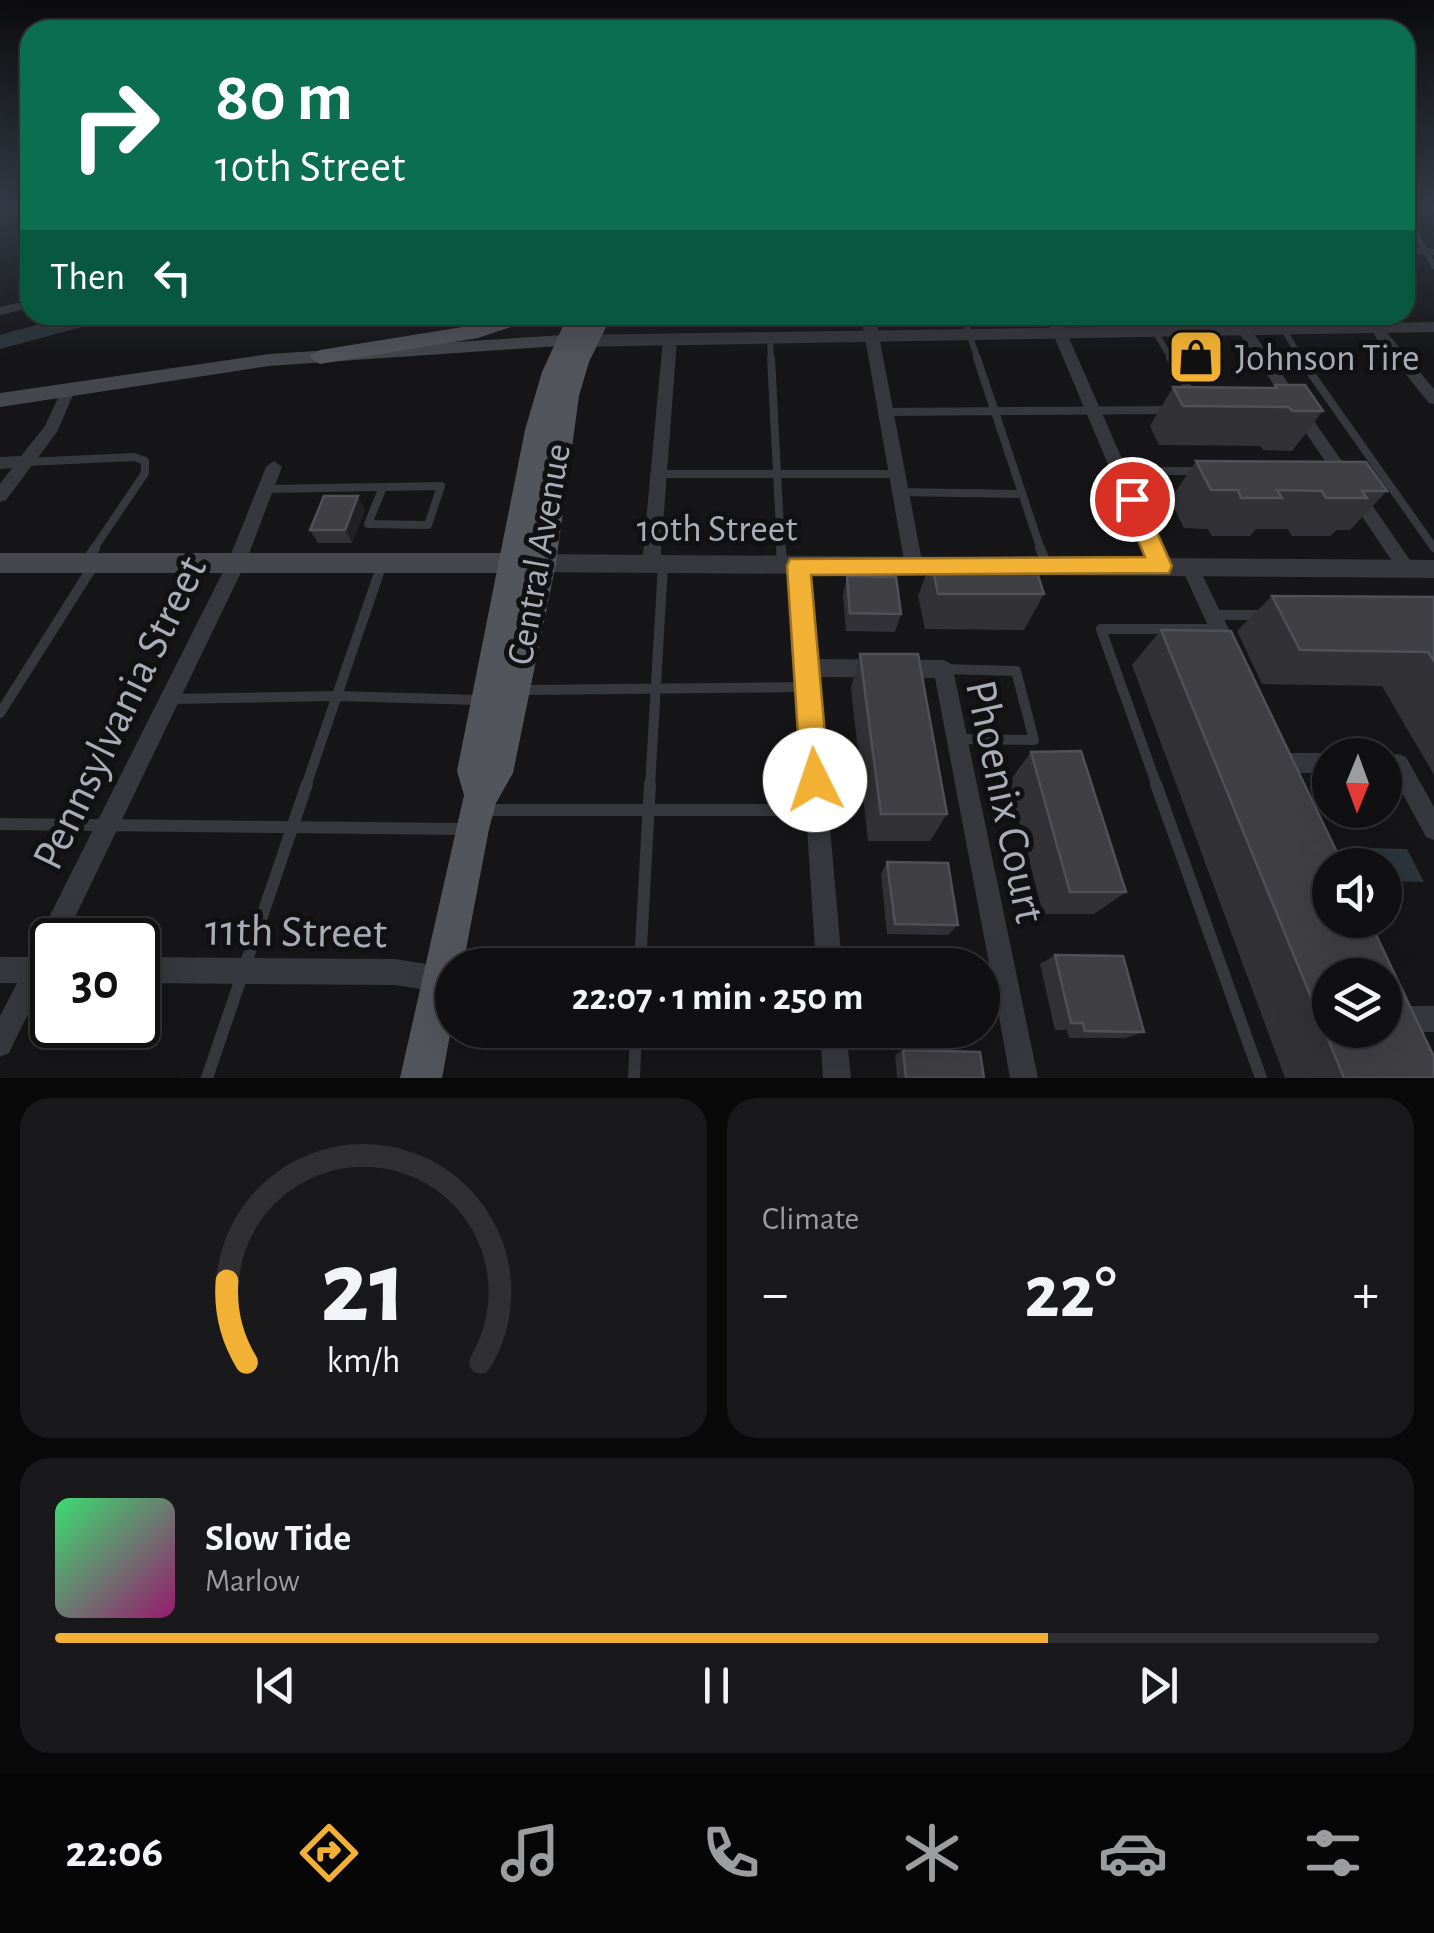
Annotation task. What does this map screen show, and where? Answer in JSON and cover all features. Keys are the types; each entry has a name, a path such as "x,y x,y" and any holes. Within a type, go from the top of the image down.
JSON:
{"main road":[{"path":"320,356 497,325"},
{"name":"Central Avenue","path":"453,948 477,811 496,773 501,695 572,378 578,325"},
{"name":"Central Avenue","path":"576,341 591,325"},
{"path":"0,400 186,370 320,356 576,341"},
{"name":"10th Street","path":"0,563 528,563"},
{"name":"Central Avenue","path":"421,1078 435,1025"}],"street":[{"path":"869,325 914,566"},
{"path":"576,341 970,334 1047,325"},
{"path":"1056,325 1160,566"},
{"path":"1240,325 1333,472 1406,568"},
{"path":"1376,325 1434,399"},
{"path":"1404,325 1434,328"},
{"path":"657,566 658,474 670,339"},
{"path":"0,496 52,428 69,388"},
{"path":"0,463 26,462"},
{"name":"Pennsylvania Street","path":"67,918 107,827 236,564 274,467"},
{"name":"10th Street","path":"528,563 1434,568"},
{"path":"791,566 807,678 827,948"},
{"path":"1190,567 1240,675"},
{"name":"Phoenix Court","path":"807,678 943,669 988,948"},
{"path":"1282,764 1312,763"},
{"path":"1402,771 1434,829"},
{"path":"0,970 30,970"},
{"name":"11th Street","path":"160,970 395,972 435,978"},
{"name":"Pennsylvania Street","path":"0,1044 30,994"},
{"name":"Phoenix Court","path":"1000,1007 1024,1078"},
{"path":"1402,1019 1434,1019"},
{"path":"835,1048 837,1078"}],"lane":[{"path":"967,325 1017,494 1047,566"},
{"path":"1150,325 1201,410"},
{"path":"1281,325 1319,389 1434,548"},
{"path":"770,337 777,472 791,566"},
{"path":"886,412 1183,410"},
{"path":"0,713 95,563 91,554 144,473 144,460 134,457 26,462"},
{"path":"1119,470 1214,471"},
{"path":"658,474 777,472 1017,494"},
{"path":"265,489 383,486 441,486 428,525 368,524 383,486"},
{"path":"1422,531 1434,531"},
{"path":"206,1078 382,564"},
{"path":"641,948 657,690 657,566"},
{"path":"1261,1078 1100,628 1272,616"},
{"path":"943,669 1016,671 1034,740 957,740"},
{"path":"169,700 657,690 807,678"},
{"path":"0,824 293,826 477,811 817,810"},
{"path":"634,1078 635,1048"}],"shaded area":[{"path":"1402,849 1407,849 1424,882 1402,881"}],"building":[{"path":"1184,335 1201,335 1210,348 1192,348"},
{"path":"1275,385 1305,385 1323,411 1183,406 1173,387 1277,388"},
{"path":"1196,461 1366,462 1387,491 1362,491 1367,498 1326,498 1322,491 1277,490 1282,498 1241,498 1238,490 1211,490"},
{"path":"324,496 358,496 345,530 310,530"},
{"path":"931,560 1033,560 1044,594 938,594"},
{"path":"847,576 896,577 901,614 850,613"},
{"path":"1272,596 1434,597 1434,661 1428,652 1300,650"},
{"path":"1161,630 1231,631 1312,800 1312,828 1325,828 1335,848 1312,848 1312,938 1378,938 1387,958 1312,958 1312,1000"},
{"path":"860,654 918,654 947,814 881,814"},
{"path":"1081,751 1126,892 1070,892 1031,752"},
{"path":"887,862 948,863 958,925 895,924"},
{"path":"1055,955 1123,956 1144,1032 1085,1031 1083,1023 1071,1023"},
{"path":"1402,990 1434,1057 1434,1078 1344,1078 1332,1048 1402,1048"},
{"path":"903,1050 980,1052 984,1078 906,1078"}],"waterway":[{"path":"0,342 63,325"}],"place":[{"name":"Johnson Tire","path":"1196,357"}],"route":[{"path":"815,780 799,566 1160,566 1132,499"}]}
